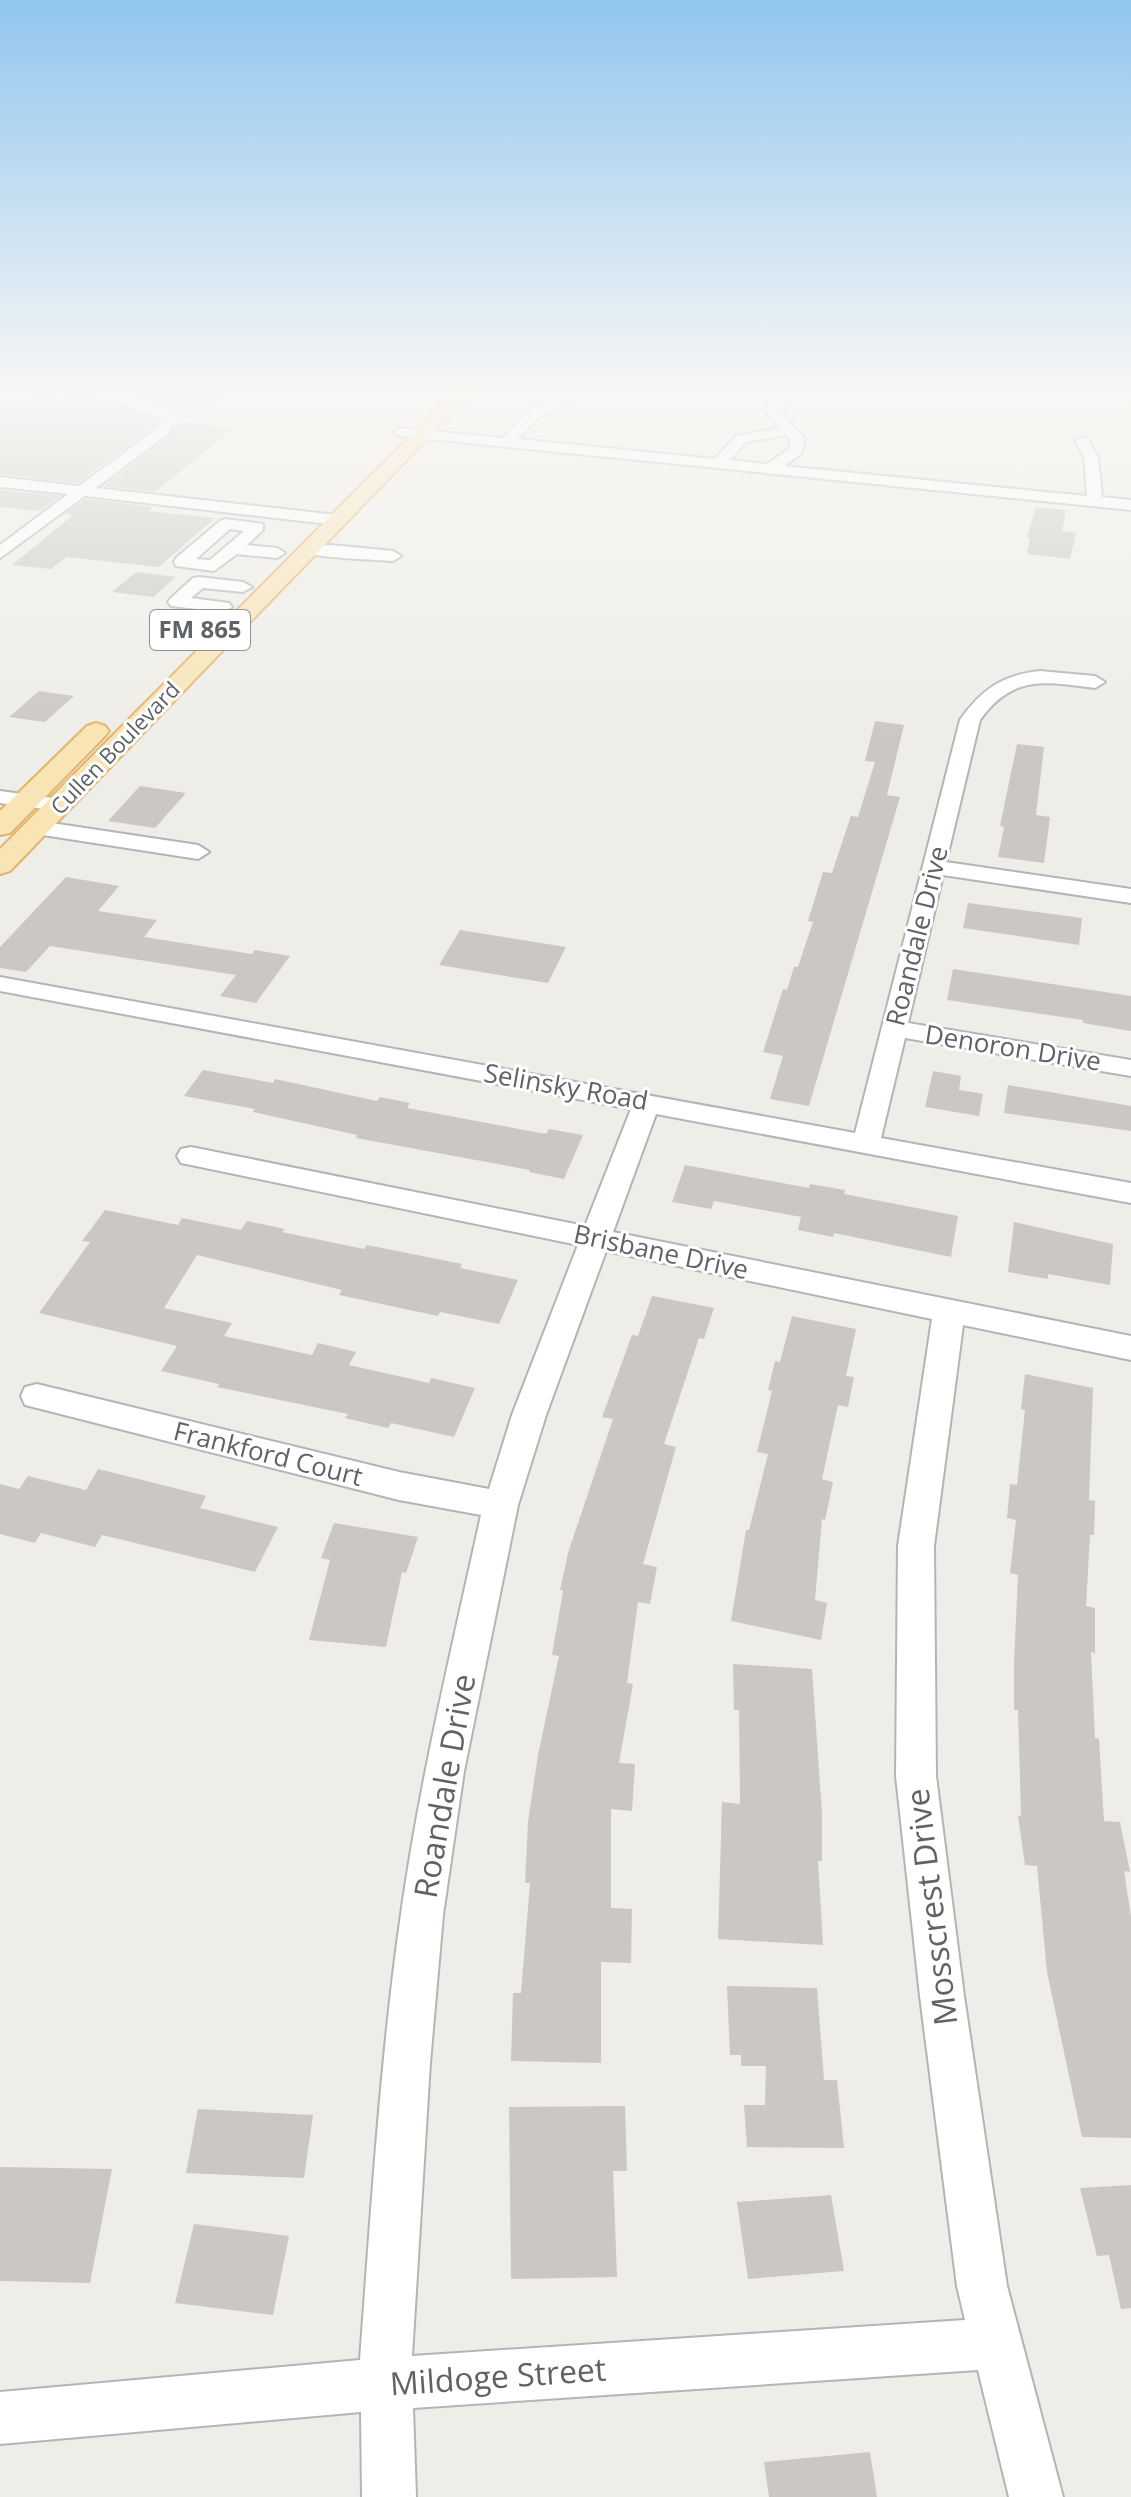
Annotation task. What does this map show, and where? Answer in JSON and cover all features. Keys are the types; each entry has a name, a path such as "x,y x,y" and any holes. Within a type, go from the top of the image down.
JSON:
{"main road":[{"name":"Cullen Boulevard","path":"0,865 166,695 237,600 277,553 326,507"},
{"name":"Cullen Boulevard","path":"170,659 237,600 307,551 348,507"},
{"path":"138,691 166,695"},
{"name":"Cullen Boulevard","path":"0,827 111,717"}],"street":[{"path":"0,553 62,507"},
{"path":"217,507 337,520"},
{"path":"240,526 256,511"},
{"path":"226,524 257,527 233,549 214,566 182,562 226,524"},
{"path":"233,549 277,553"},
{"path":"307,551 393,556"},
{"name":"Roandale Drive","path":"866,1143 967,729 978,707 1004,682 1043,678 1095,682"},
{"path":"0,797 60,805"},
{"path":"38,828 198,852"},
{"path":"933,867 1131,896"},
{"name":"Selinsky Road","path":"0,984 1131,1193"},
{"name":"Denoron Drive","path":"894,1028 1131,1068"},
{"name":"Roandale Drive","path":"389,2497 387,2384 406,2079 422,1915 444,1771 501,1505 529,1415 647,1102"},
{"name":"Brisbane Drive","path":"191,1156 1131,1348"},
{"name":"Mosscrest Drive","path":"949,1311 916,1546 916,1776 978,2256 1036,2497"},
{"name":"Frankford Court","path":"37,1396 399,1486 501,1505"},
{"name":"Mildoge Street","path":"0,2418 387,2384 997,2343"}],"building":[{"path":"0,507 46,507 40,511"},
{"path":"75,507 149,507 153,507 148,511 215,518 159,567 67,557 51,569 12,565 73,515 65,514"},
{"path":"1036,507 1066,510 1062,531 1076,533 1070,559 1027,554 1030,538 1027,538"},
{"path":"136,572 176,577 153,597 112,592"},
{"path":"39,691 74,696 45,722 9,717"},
{"path":"875,721 904,725 887,795 900,797 809,1106 770,1099 783,1056 763,1052 783,989 787,990 794,967 798,967 813,922 808,921 823,872 832,873 851,816 858,817 875,762 865,761"},
{"path":"1017,744 1044,747 1036,815 1050,817 1044,863 998,857 1004,827 1000,826"},
{"path":"140,786 186,793 155,828 108,821"},
{"path":"66,877 119,886 98,911 157,920 144,937 252,954 255,950 290,956 256,1003 220,996 236,975 50,946 26,972 0,968 0,947"},
{"path":"968,903 1082,918 1079,945 963,928"},
{"path":"460,930 566,947 548,983 439,965"},
{"path":"953,969 1131,996 1131,1031 1083,1023 1083,1020 947,1000"},
{"path":"203,1070 273,1083 275,1079 377,1101 380,1097 410,1103 407,1108 546,1134 549,1129 583,1135 564,1179 356,1138 357,1135 253,1112 255,1109 184,1096"},
{"path":"933,1071 961,1076 959,1090 983,1094 979,1116 925,1107"},
{"path":"1008,1085 1131,1106 1131,1131 1004,1113"},
{"path":"685,1165 809,1188 810,1184 845,1190 844,1194 958,1216 951,1257 834,1233 833,1237 798,1230 801,1217 714,1201 711,1209 672,1202"},
{"path":"105,1210 178,1225 182,1218 241,1230 247,1221 285,1229 282,1232 364,1249 367,1245 462,1264 460,1268 518,1280 499,1324 440,1312 438,1316 339,1295 342,1290 197,1255 164,1308 232,1323 224,1336 312,1355 318,1343 356,1352 349,1365 429,1383 431,1378 475,1388 454,1437 391,1423 388,1428 345,1418 348,1414 217,1387 219,1384 161,1371 177,1346 39,1313 90,1242 82,1241"},
{"path":"1014,1222 1113,1244 1110,1285 1048,1274 1048,1279 1008,1272"},
{"path":"652,1296 714,1308 704,1339 699,1338 664,1444 676,1447 643,1564 657,1567 650,1604 638,1602 627,1683 633,1684 619,1763 635,1764 632,1811 611,1809 611,1908 632,1909 631,1963 601,1962 601,2063 511,2061 513,1993 521,1993 530,1883 525,1883 528,1822 538,1755 559,1656 552,1655 563,1591 560,1590 568,1553 613,1419 602,1417 632,1335 638,1336"},
{"path":"792,1316 856,1329 846,1376 854,1377 848,1407 838,1405 822,1479 833,1482 825,1520 822,1519 815,1600 827,1603 821,1640 731,1621 746,1530 749,1530 768,1454 757,1452 772,1391 768,1390 775,1361 780,1362"},
{"path":"1025,1374 1093,1388 1089,1500 1095,1501 1094,1535 1090,1535 1086,1606 1095,1608 1095,1653 1091,1652 1095,1738 1099,1739 1104,1821 1120,1822 1130,1872 1124,1871 1131,1917 1131,2138 1082,2137 1047,1972 1037,1866 1025,1865 1018,1816 1021,1816 1014,1662 1018,1575 1010,1573 1016,1520 1007,1518 1010,1484 1017,1485 1025,1410 1021,1409"},
{"path":"98,1469 206,1496 200,1508 278,1527 255,1572 102,1535 95,1547 41,1533 35,1543 0,1534 0,1484 19,1489 28,1476 86,1490"},
{"path":"334,1523 418,1537 406,1573 402,1572 386,1647 309,1640 330,1560 321,1558"},
{"path":"733,1664 812,1669 822,1813 822,1861 818,1861 823,1945 718,1939 722,1802 740,1804 739,1710 734,1710"},
{"path":"727,1986 817,1988 824,2080 837,2080 844,2148 747,2147 744,2105 765,2105 766,2066 741,2066 741,2055 730,2055"},
{"path":"625,2106 627,2171 613,2171 617,2277 511,2279 509,2107"},
{"path":"198,2109 313,2115 304,2178 186,2173"},
{"path":"0,2167 112,2169 90,2283 0,2281"},
{"path":"1131,2185 1131,2308 1121,2309 1109,2255 1097,2256 1080,2188"},
{"path":"831,2195 844,2271 748,2279 737,2202"},
{"path":"194,2224 289,2236 273,2315 175,2303"},
{"path":"870,2452 877,2497 769,2497 764,2462"}]}
